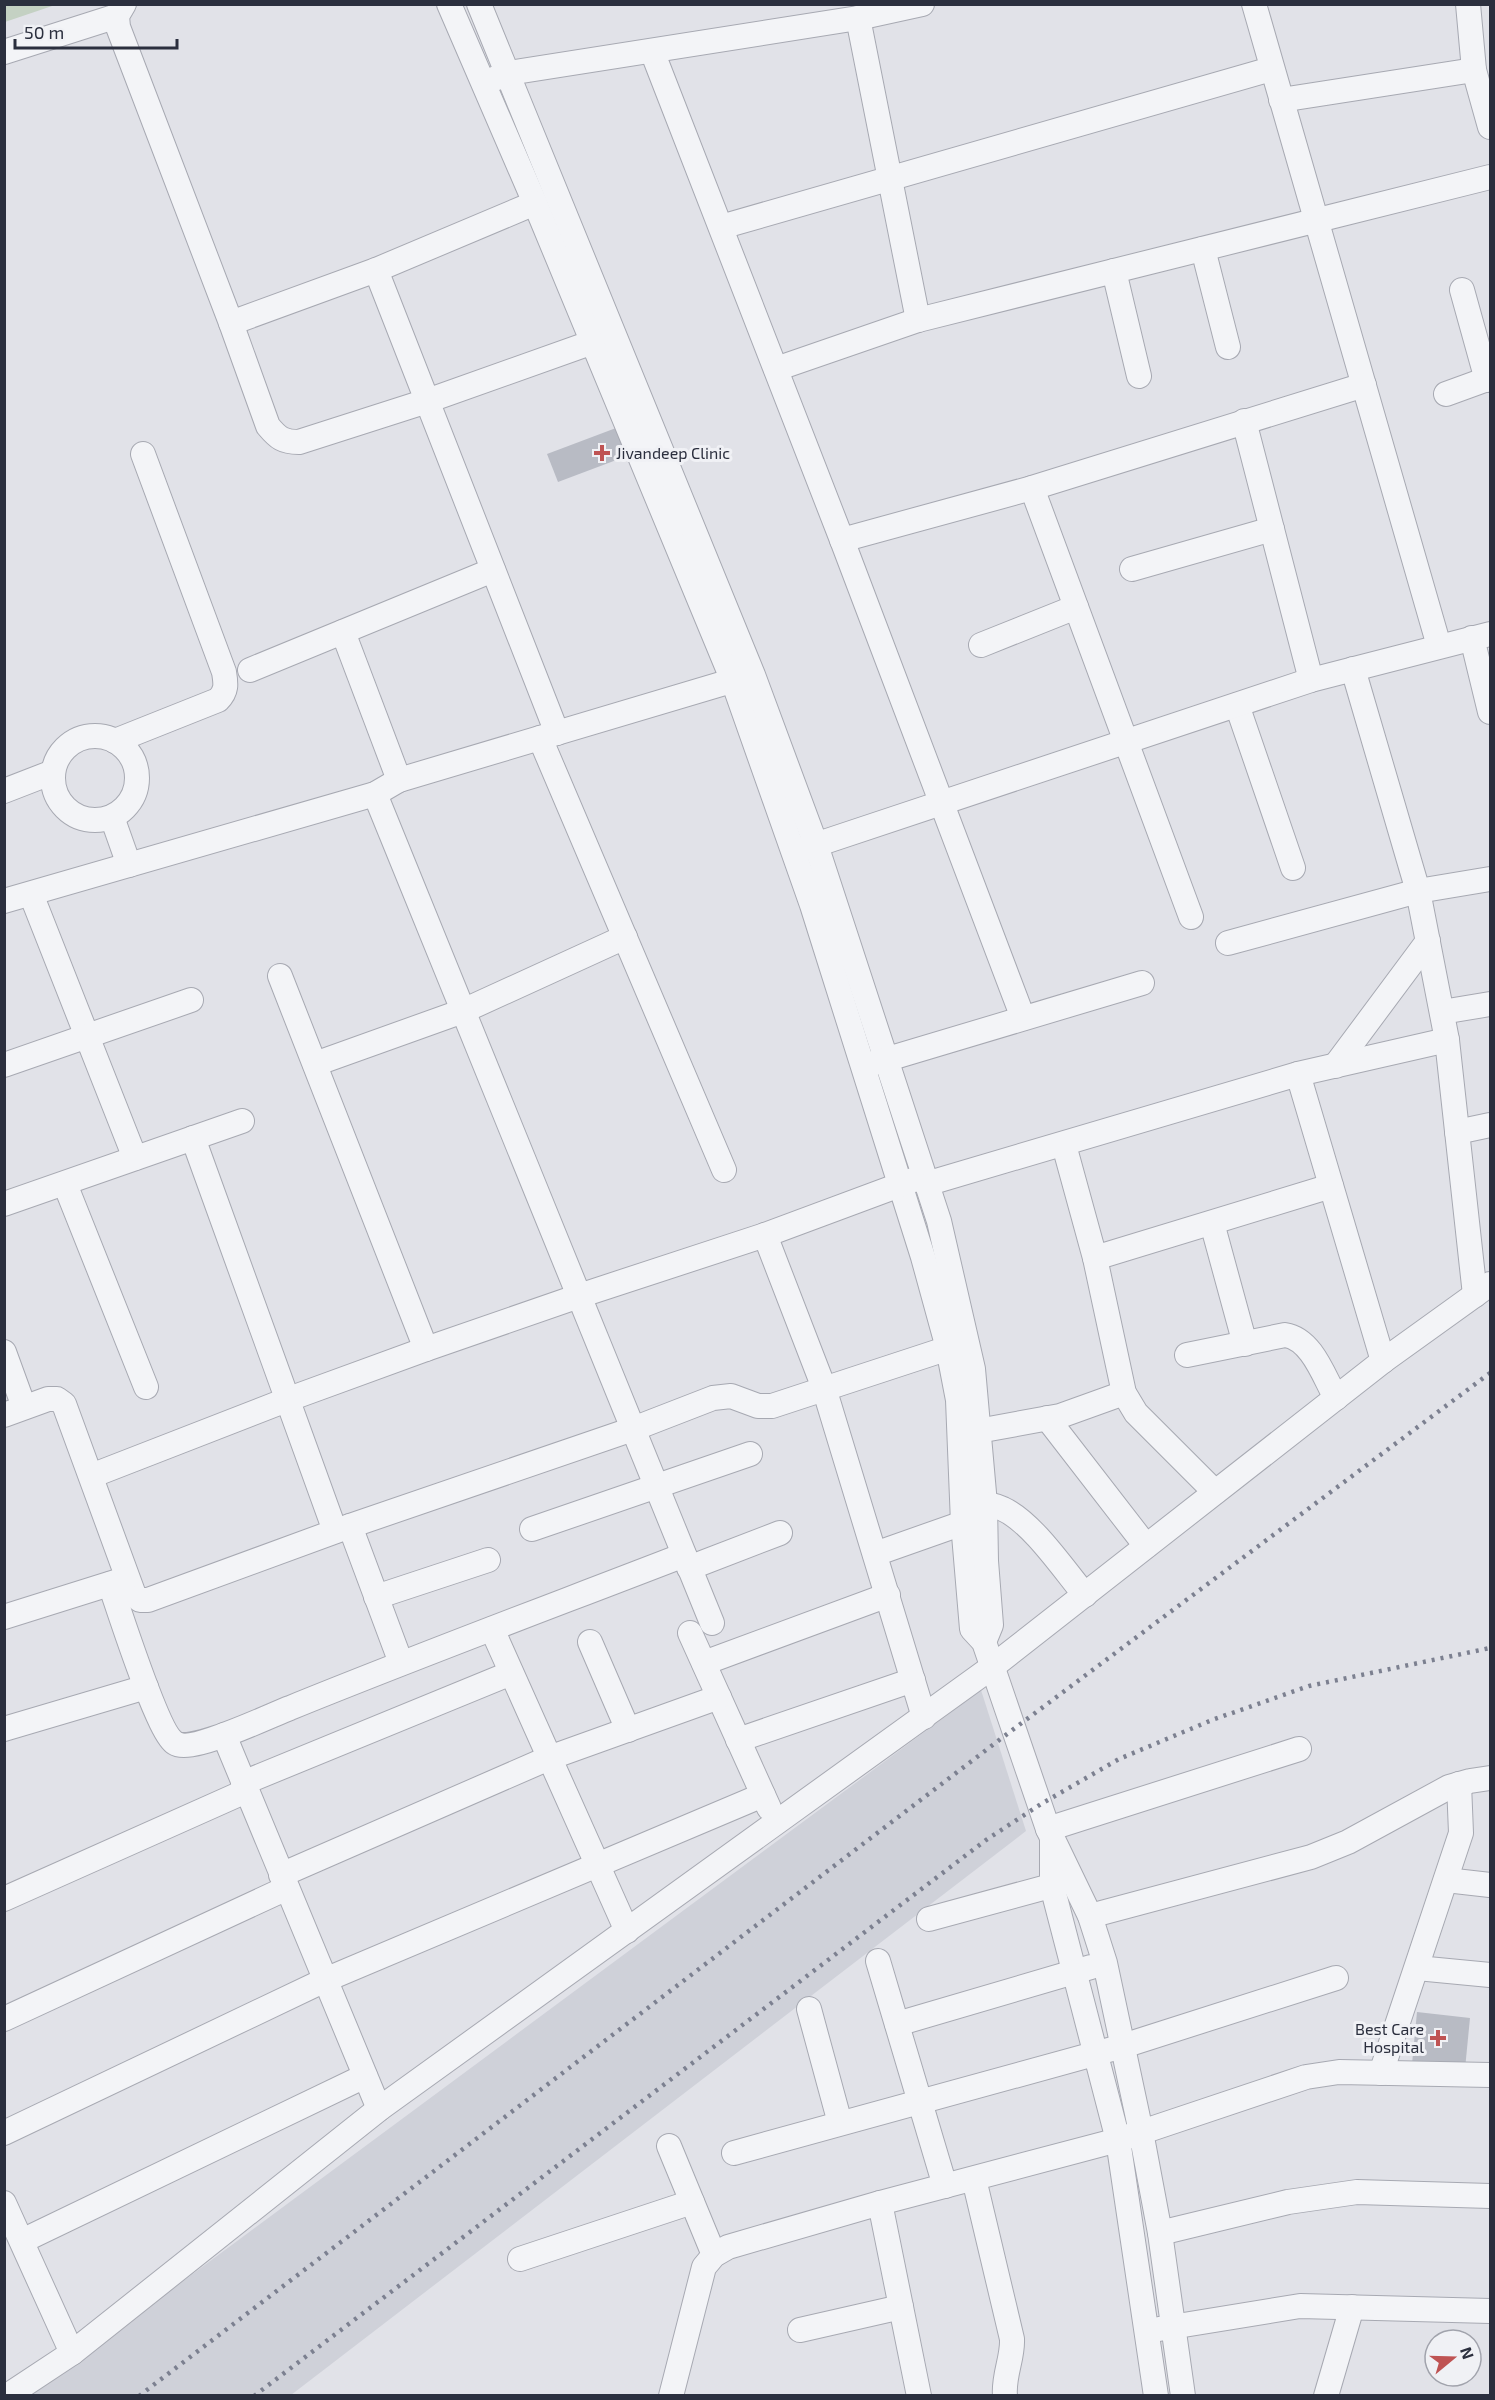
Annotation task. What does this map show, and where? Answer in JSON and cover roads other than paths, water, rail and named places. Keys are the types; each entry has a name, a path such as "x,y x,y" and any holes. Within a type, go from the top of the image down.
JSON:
{"street":[{"path":"449,4 593,342 659,473"},
{"path":"479,4 509,73 659,473 743,678 805,849 886,1059 939,1221 958,1345 958,1400 970,1510 986,1561 991,1625 984,1642 1050,1832 1063,1883 1076,1972 1118,2140 1156,2396"},
{"path":"483,82 509,73 652,51 846,14 922,4"},
{"path":"1254,4 1439,646"},
{"path":"1468,4 1474,70 1491,127"},
{"path":"4,52 120,10 118,27 268,426 278,438 286,442 299,442 427,401 593,342"},
{"path":"846,14 890,178 918,320"},
{"path":"652,51 943,803 1023,1018"},
{"path":"721,227 1271,69"},
{"path":"1281,100 1474,70"},
{"path":"776,369 918,320 1491,177"},
{"path":"231,323 376,270 535,203"},
{"path":"1203,249 1228,346"},
{"path":"376,270 493,570 548,736 625,937 724,1170"},
{"path":"1114,271 1139,376"},
{"path":"1446,394 1489,379 1462,290"},
{"path":"842,540 1032,488 1364,385"},
{"path":"1244,421 1311,680"},
{"path":"115,741 218,700 224,694 226,686 224,672 143,454"},
{"path":"1032,488 1191,917"},
{"path":"1132,569 1272,529"},
{"path":"250,670 493,570"},
{"path":"981,645 1076,607"},
{"path":"343,632 399,780"},
{"path":"805,849 1311,680 1481,636 1491,712"},
{"path":"7,2396 72,2353 379,2109 776,1825 992,1667 1383,1361 1483,1289 1457,1132 1447,1040 1418,891 1353,669"},
{"path":"4,901 375,794 399,780 743,678"},
{"path":"1237,705 1293,868"},
{"path":"92,736 115,741 125,749 133,760 137,773 136,786 132,799 112,817 100,821 87,820 75,816 64,808 53,785 53,772 62,751 81,738 92,736"},
{"path":"4,790 53,772"},
{"path":"375,794 686,1562 701,1628 704,1663 776,1825"},
{"path":"112,817 129,865"},
{"path":"805,849 863,1066 900,1184 958,1345 973,1369 978,1431 970,1510"},
{"path":"1228,943 1418,891 1491,879"},
{"path":"30,894 135,1158"},
{"path":"315,1064 463,1011 625,937"},
{"path":"1335,1066 1428,941"},
{"path":"280,976 426,1349"},
{"path":"863,1066 1142,983"},
{"path":"4,1065 191,1000"},
{"path":"1442,1012 1491,1004"},
{"path":"91,1476 289,1399 426,1349 765,1234 900,1184 925,1180 1064,1145 1298,1074 1447,1040"},
{"path":"1298,1074 1383,1361"},
{"path":"4,1204 242,1121"},
{"path":"1457,1132 1491,1125"},
{"path":"193,1138 289,1399 343,1529 376,1597 401,1663"},
{"path":"1064,1145 1095,1258 1124,1393 1136,1413 1215,1492"},
{"path":"65,1184 146,1387"},
{"path":"1095,1258 1331,1186"},
{"path":"1212,1223 1245,1344"},
{"path":"765,1234 824,1388 924,1717"},
{"path":"1187,1355 1285,1335 1299,1339 1305,1344 1336,1398"},
{"path":"119,1581 140,1600 148,1600 343,1529 633,1429 722,1395 758,1406 772,1406 958,1345"},
{"path":"4,1352 14,1411 48,1399 57,1399 64,1404 91,1476 146,1687 170,1739 182,1746 192,1746 224,1735 401,1663 492,1629 686,1562 780,1533"},
{"path":"978,1431 1047,1418 1092,1406 1124,1393"},
{"path":"1047,1418 1146,1546"},
{"path":"532,1529 750,1454"},
{"path":"875,1554 970,1510 1004,1509 1026,1524 1085,1595"},
{"path":"376,1597 488,1560"},
{"path":"4,1617 119,1581"},
{"path":"704,1663 888,1595"},
{"path":"492,1629 627,1931"},
{"path":"590,1642 628,1730"},
{"path":"4,1899 244,1787 511,1673"},
{"path":"738,1740 913,1680"},
{"path":"4,1729 146,1687"},
{"path":"4,2019 284,1882 549,1758 719,1697"},
{"path":"224,1735 379,2109"},
{"path":"1050,1832 1299,1749"},
{"path":"1090,1916 1311,1857 1348,1842 1459,1784 1491,1778"},
{"path":"1381,2073 1461,1833 1459,1784"},
{"path":"4,2133 325,1980 763,1795"},
{"path":"1446,1880 1491,1885"},
{"path":"1063,1883 1090,1916 1105,1964 1160,2233 1183,2396"},
{"path":"929,1919 1063,1883"},
{"path":"878,1961 945,2186"},
{"path":"897,2024 1105,1964"},
{"path":"1417,1968 1491,1976"},
{"path":"734,2153 920,2100 1097,2054 1336,1978"},
{"path":"809,2009 840,2123"},
{"path":"671,2396 704,2267 714,2254 744,2241 1118,2140 1305,2077 1339,2072 1491,2074"},
{"path":"22,2241 365,2076"},
{"path":"669,2146 714,2254"},
{"path":"974,2179 1012,2338 1013,2352 1005,2381 1005,2396"},
{"path":"1160,2233 1288,2202 1357,2192 1491,2196"},
{"path":"520,2259 692,2202"},
{"path":"4,2203 72,2353"},
{"path":"880,2203 919,2396"},
{"path":"1146,2332 1300,2306 1491,2312"},
{"path":"800,2330 901,2307"},
{"path":"1326,2396 1352,2307"}],"railway":[{"path":"139,2396 1015,1728 1490,1373"},
{"path":"254,2396 986,1840 1041,1804 1119,1759 1212,1720 1309,1686 1490,1648"}],"place":[{"name":"Jivandeep Clinic","path":"602,453"},
{"name":"Best Care Hospital","path":"1438,2038"}]}
